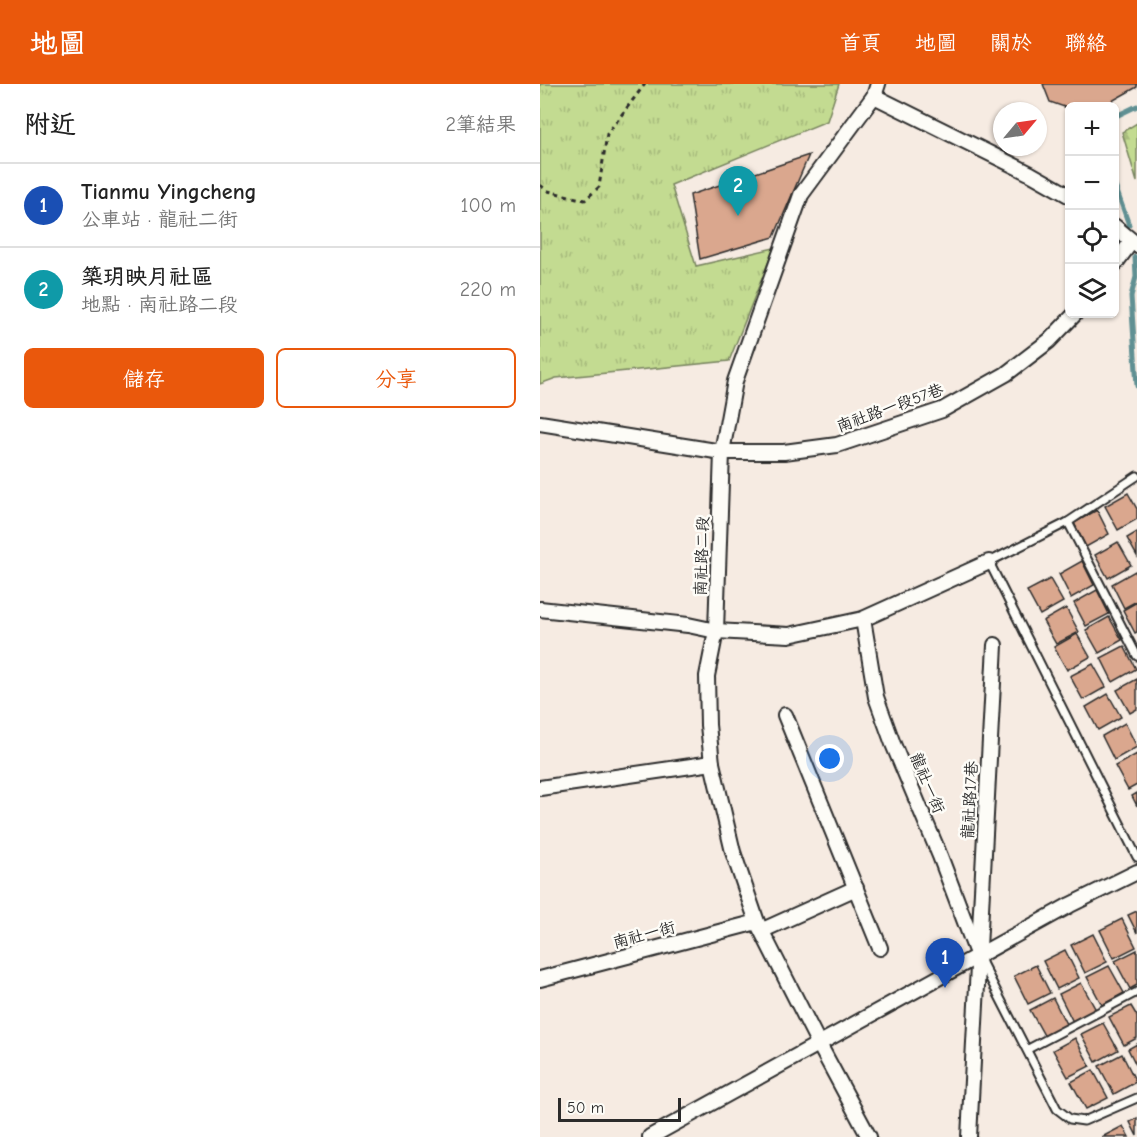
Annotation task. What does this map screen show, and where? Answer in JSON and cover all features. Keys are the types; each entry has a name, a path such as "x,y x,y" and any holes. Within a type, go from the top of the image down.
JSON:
{"street":[{"path":"876,90 1065,193"},
{"name":"南社路二段","path":"869,1137 760,926 728,832 712,763 708,725 707,676 716,631 723,452 735,381 801,195 876,90"},
{"path":"1116,264 1135,243 1119,230"},
{"name":"南社路一段57巷","path":"540,423 723,452 784,452 837,446 942,410 1006,374 1049,341 1071,318"},
{"path":"540,609 688,625 716,631 789,635 862,619 989,562"},
{"name":"龍社一街","path":"862,619 876,697 978,956"},
{"name":"龍社路17巷","path":"969,1137 995,645"},
{"path":"785,715 880,948"},
{"path":"540,788 712,763"},
{"path":"651,1137 1070,905 1137,872"},
{"name":"南社一街","path":"540,980 760,926 856,888"}],"lane":[{"path":"1137,476 1068,522 989,562 1137,857"},
{"path":"1068,522 1137,656"},
{"path":"978,956 1058,1109 1070,1119 1083,1121 1137,1098"},
{"path":"1028,1049 1137,992"}],"path":[{"path":"540,185 548,191 585,200 598,186 608,134 645,84"}],"green space":[{"path":"540,84 839,84 827,121 671,185 696,266 774,248 729,361 556,378 540,384"},
{"path":"1137,123 1137,182 1122,132"}],"building":[{"path":"1043,84 1137,84 1137,87 1110,102 1065,102 1065,107 1050,102"},
{"path":"809,155 774,237 700,259 690,195"},
{"path":"1128,493 1137,509 1137,519 1118,530 1105,506"},
{"path":"1097,510 1109,534 1086,547 1074,523"},
{"path":"1137,532 1137,556 1127,538"},
{"path":"1118,542 1131,565 1108,578 1095,555"},
{"path":"1082,561 1094,585 1071,598 1059,574"},
{"path":"1135,571 1137,601 1124,608 1112,584"},
{"path":"1050,579 1063,602 1040,615 1027,591"},
{"path":"1097,590 1109,614 1086,626 1074,603"},
{"path":"1137,602 1137,632 1135,633 1123,610"},
{"path":"1066,608 1079,632 1056,644 1043,621"},
{"path":"1109,617 1122,640 1099,653 1086,630"},
{"path":"1077,634 1090,657 1067,670 1054,647"},
{"path":"1124,646 1136,669 1113,682 1101,658"},
{"path":"1093,664 1106,687 1083,700 1070,676"},
{"path":"1137,679 1137,709 1130,713 1117,690"},
{"path":"1108,694 1121,717 1098,730 1086,707"},
{"path":"1125,723 1137,747 1114,760 1102,736"},
{"path":"1137,754 1137,785 1128,790 1115,766"},
{"path":"1137,793 1137,806 1132,796"},
{"path":"1137,911 1137,933 1128,915"},
{"path":"1122,919 1136,947 1114,958 1100,930"},
{"path":"1093,934 1107,962 1085,973 1071,945"},
{"path":"1065,950 1079,978 1057,989 1043,961"},
{"path":"1137,950 1137,985 1130,989 1115,961"},
{"path":"1036,965 1050,993 1028,1004 1014,976"},
{"path":"1109,966 1124,993 1102,1005 1087,977"},
{"path":"1081,983 1096,1010 1073,1022 1059,994"},
{"path":"1053,998 1067,1026 1045,1037 1030,1010"},
{"path":"1131,1006 1137,1016 1137,1038 1124,1045 1109,1017"},
{"path":"1103,1023 1118,1050 1096,1062 1081,1034"},
{"path":"1075,1038 1090,1066 1068,1077 1053,1050"},
{"path":"1137,1044 1137,1067 1128,1049"},
{"path":"1122,1054 1136,1082 1114,1094 1099,1066"},
{"path":"1093,1070 1108,1098 1086,1109 1071,1082"},
{"path":"1137,1118 1137,1136 1130,1122"},
{"path":"1123,1126 1129,1137 1102,1137"}],"waterway":[{"path":"1119,115 1137,106"},
{"path":"1119,197 1129,225"},
{"path":"1135,257 1136,277 1131,296 1137,386"}],"place":[{"name":"築玥映月社區","path":"738,216"},
{"name":"Tianmu Yingcheng","path":"945,988"}]}
